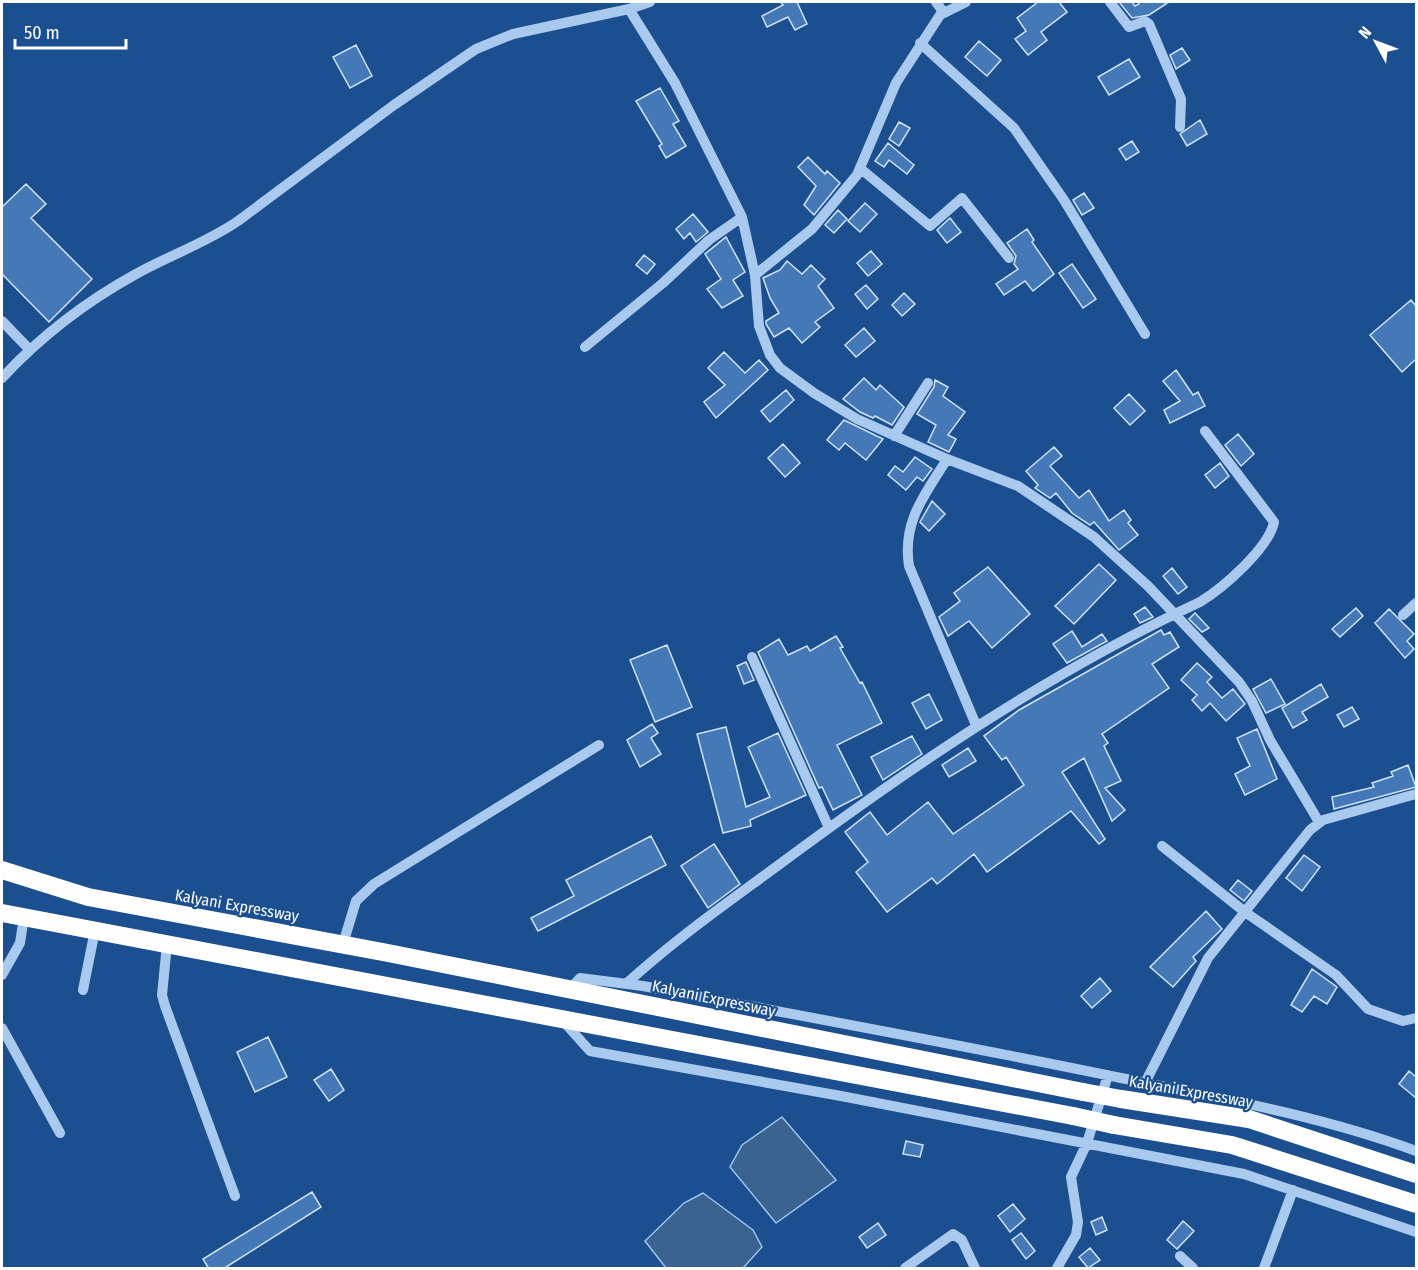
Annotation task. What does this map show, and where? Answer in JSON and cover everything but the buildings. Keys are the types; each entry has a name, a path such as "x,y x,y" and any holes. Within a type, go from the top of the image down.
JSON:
{"highway":[{"name":"Kalyani Expressway","path":"2,870 88,897 343,944 1083,1092 1249,1119 1416,1174"},
{"path":"2,913 1114,1125 1232,1145 1416,1204"}],"street":[{"path":"2,378 29,349 121,282 212,238 238,221 465,55 513,34 629,9 650,2"},
{"path":"755,275 813,229 861,169 887,102 939,7 950,11 966,2"},
{"path":"1110,2 1129,27 1145,21 1149,24 1180,95 1180,127"},
{"path":"629,9 675,83 742,218 755,275 759,326 763,343 775,362 814,393 857,419 947,459 1010,482 1052,508 1119,559 1245,689 1288,773 1319,822"},
{"path":"920,43 1014,128 1064,200 1145,334"},
{"path":"861,169 930,226 962,198 1009,258"},
{"path":"585,347 663,283 709,240 742,218"},
{"path":"2,321 29,349"},
{"path":"894,436 928,383"},
{"path":"626,984 654,958 829,828 976,725 1173,614 1200,602 1222,586 1266,540 1274,522 1204,431"},
{"path":"947,459 911,519 906,547 909,566 976,725"},
{"path":"1403,615 1416,603"},
{"path":"752,657 829,828"},
{"path":"343,944 356,901 374,884 599,746"},
{"path":"1145,1083 1208,958 1310,830 1319,822 1416,794"},
{"path":"1162,846 1245,912 1336,975 1368,1009 1403,1022 1416,1018"},
{"path":"2,975 20,943 24,917"},
{"path":"83,990 95,930"},
{"path":"166,944 162,995 235,1196"},
{"path":"570,989 580,978 626,984 1108,1075 1248,1104 1382,1138 1416,1151"},
{"path":"560,1019 590,1050 1244,1174 1416,1232"},
{"path":"2,1028 60,1132"},
{"path":"1057,1269 1076,1235 1078,1222 1071,1177 1086,1143 1108,1075"},
{"path":"1264,1269 1293,1190"},
{"path":"905,1269 953,1234 962,1240 975,1269"},
{"path":"1180,1256 1193,1269"}],"water":[{"path":"782,1117 836,1180 776,1223 730,1167 742,1145"},
{"path":"703,1193 753,1230 762,1247 743,1268 666,1268 645,1241 684,1203"}]}
